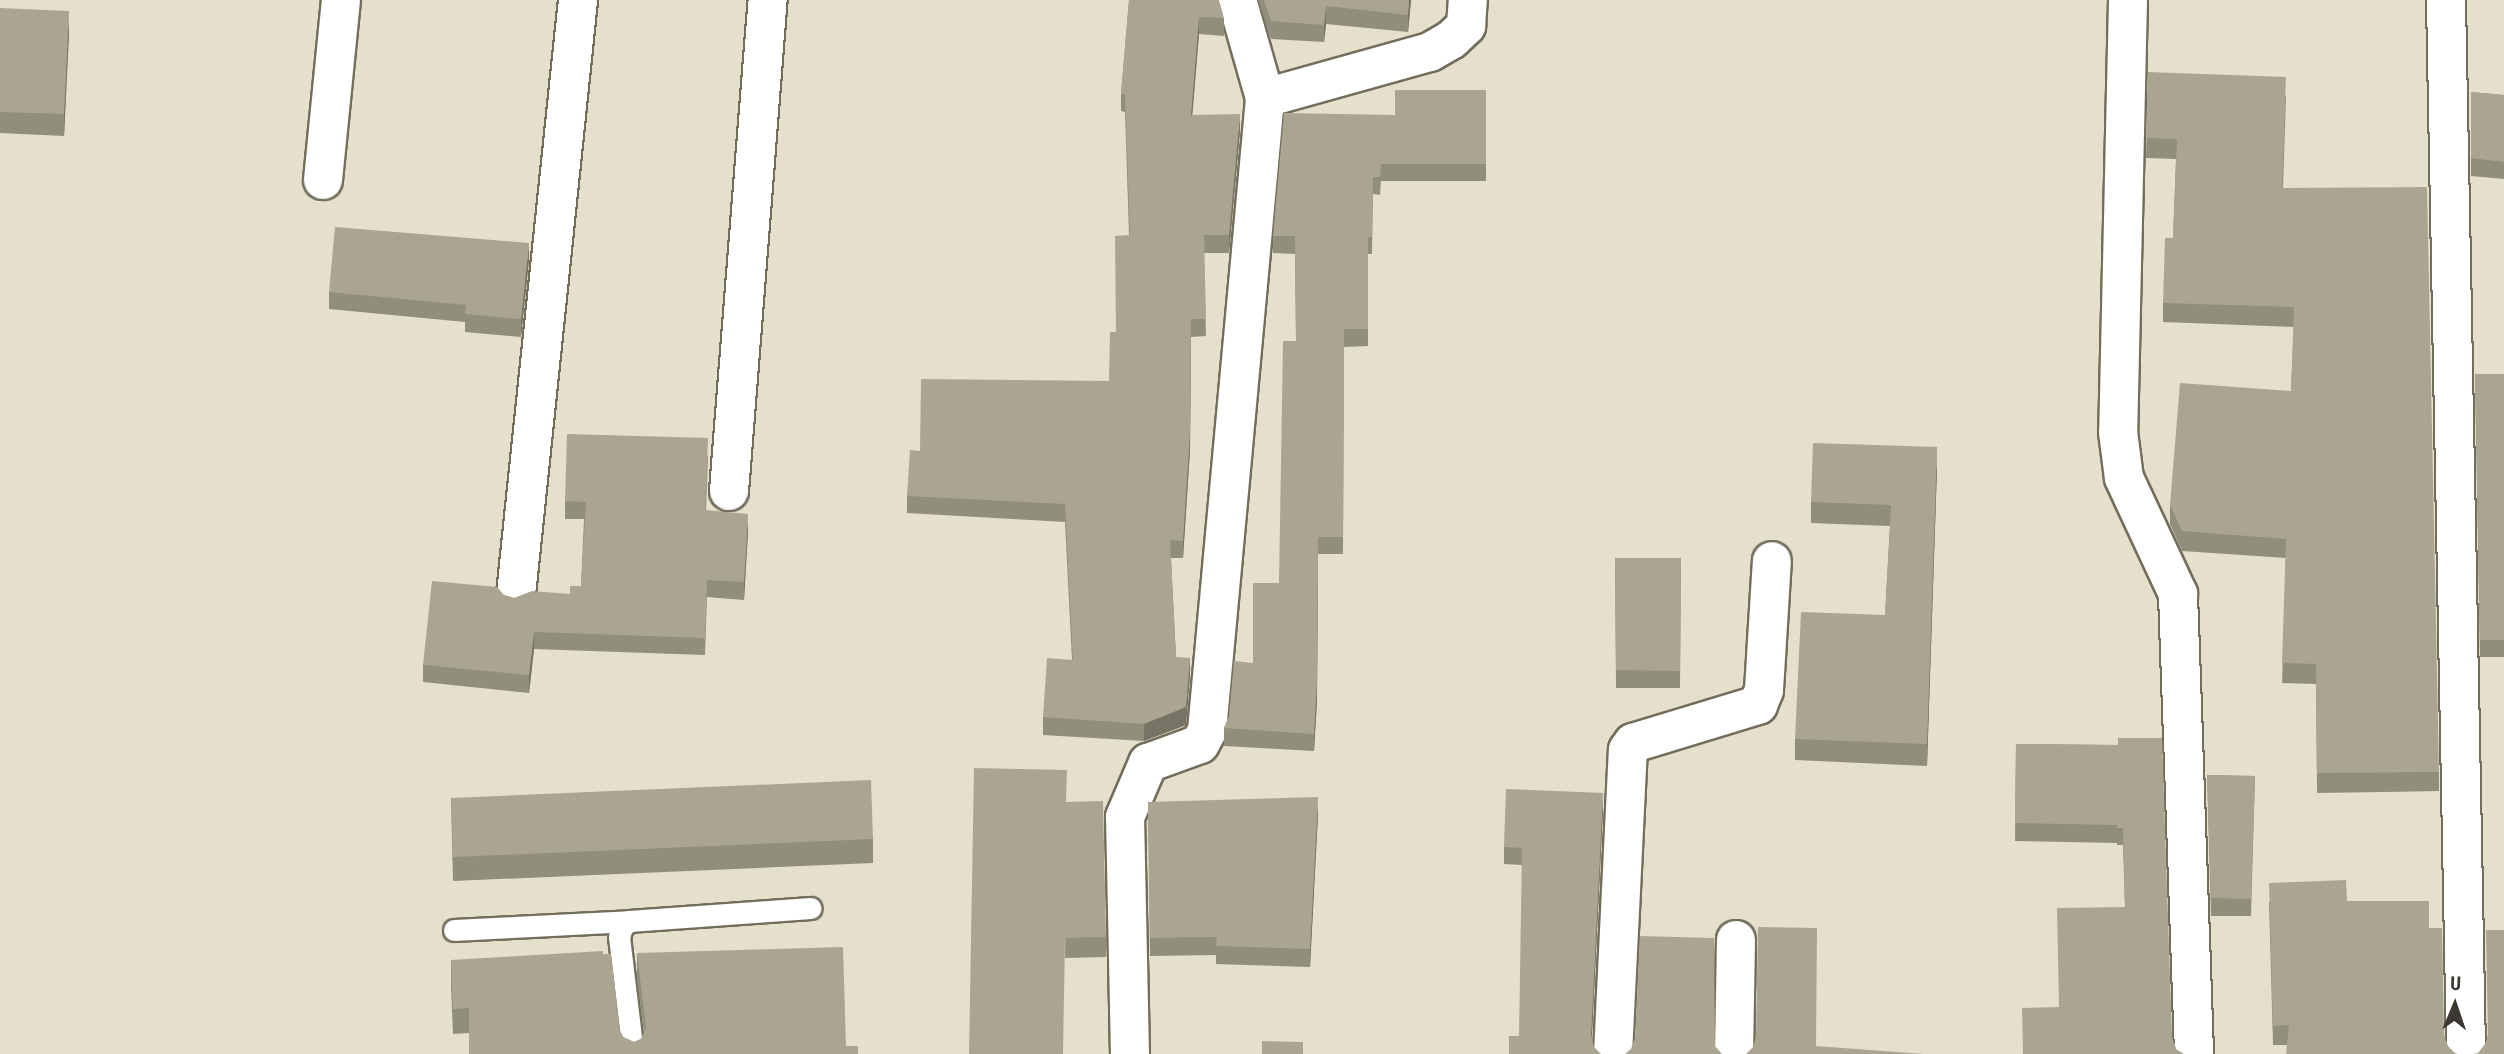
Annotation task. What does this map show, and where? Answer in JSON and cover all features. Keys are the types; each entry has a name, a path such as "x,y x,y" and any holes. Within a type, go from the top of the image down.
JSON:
{"street":[{"path":"323,180 341,0"},
{"path":"516,594 578,0"},
{"path":"729,491 768,0"},
{"path":"1130,1054 1125,817 1148,762 1200,744 1207,731 1265,99 1237,0"},
{"path":"1265,99 1430,52 1451,40 1466,26 1468,0"},
{"path":"2128,0 2118,432 2124,478 2178,594 2194,1054"},
{"path":"2446,0 2466,1054"},
{"path":"1613,1054 1628,750 1633,743 1758,705 1764,690 1772,561"},
{"path":"1734,1054 1736,940"}],"lane":[{"path":"454,930 811,908"},
{"path":"629,921 619,937 633,1054"}],"building":[{"path":"1129,0 1219,0 1224,18 1199,17 1191,115 1240,114 1229,235 1204,235 1206,319 1191,319 1190,433 1183,541 1170,540 1176,657 1190,658 1186,707 1144,724 1043,717 1047,658 1073,660 1065,504 907,496 910,450 920,451 921,379 1109,381 1110,332 1116,332 1115,236 1130,235 1125,94 1121,94"},
{"path":"1264,0 1409,0 1408,15 1326,6 1324,25 1271,21"},
{"path":"0,8 69,11 64,114 0,112"},
{"path":"2148,72 2286,77 2282,188 2427,187 2439,772 2317,773 2316,664 2282,663 2286,539 2182,531 2170,505 2180,383 2291,391 2294,307 2163,303 2165,238 2173,238 2177,139 2146,138"},
{"path":"1395,90 1486,90 1486,164 1381,164 1380,177 1373,177 1372,237 1368,237 1368,329 1344,329 1343,537 1318,537 1314,734 1224,728 1229,716 1234,661 1253,663 1253,583 1279,583 1283,341 1296,341 1295,236 1273,236 1284,113 1395,115"},
{"path":"2471,92 2504,95 2504,162 2471,158"},
{"path":"335,227 529,243 521,319 465,314 466,305 329,292"},
{"path":"2475,374 2504,374 2504,640 2480,640"},
{"path":"567,434 708,438 705,510 748,514 744,582 707,580 705,638 534,632 529,675 423,665 432,581 497,587 504,595 514,598 532,591 570,594 570,586 581,586 586,502 565,501"},
{"path":"1813,443 1937,447 1927,744 1795,739 1801,612 1885,615 1891,505 1811,502"},
{"path":"1615,558 1681,558 1680,671 1616,670"},
{"path":"2118,738 2162,738 2172,1037 2176,1049 2184,1054 2023,1054 2022,1008 2059,1007 2057,908 2125,907 2123,828 2117,828 2117,825 2015,823 2016,744 2118,745"},
{"path":"974,768 1067,770 1066,802 1103,801 1106,937 1065,938 1063,1054 969,1054"},
{"path":"2207,775 2255,776 2251,899 2211,898"},
{"path":"871,780 873,839 453,857 451,798"},
{"path":"1506,789 1603,793 1591,1035 1594,1047 1601,1054 1509,1054 1509,1036 1519,1036 1522,848 1504,847"},
{"path":"1318,797 1310,949 1216,946 1217,937 1150,938 1148,802"},
{"path":"2346,880 2347,901 2429,901 2429,928 2442,928 2444,1035 2448,1046 2458,1054 2286,1054 2289,1025 2273,1026 2269,883"},
{"path":"1758,927 1817,928 1816,1046 1924,1054 1746,1054 1753,1047 1756,1037"},
{"path":"2486,930 2504,930 2504,1054 2473,1054 2478,1053 2488,1035"},
{"path":"1640,936 1714,938 1715,1046 1722,1054 1625,1054 1631,1049 1635,1038"},
{"path":"843,947 846,1046 858,1046 858,1054 469,1054 469,1008 453,1009 451,960 603,951 603,954 611,954 620,1031 623,1037 634,1042 641,1039 646,1028 637,953"},
{"path":"1262,1041 1303,1042 1303,1054 1262,1054"}]}
